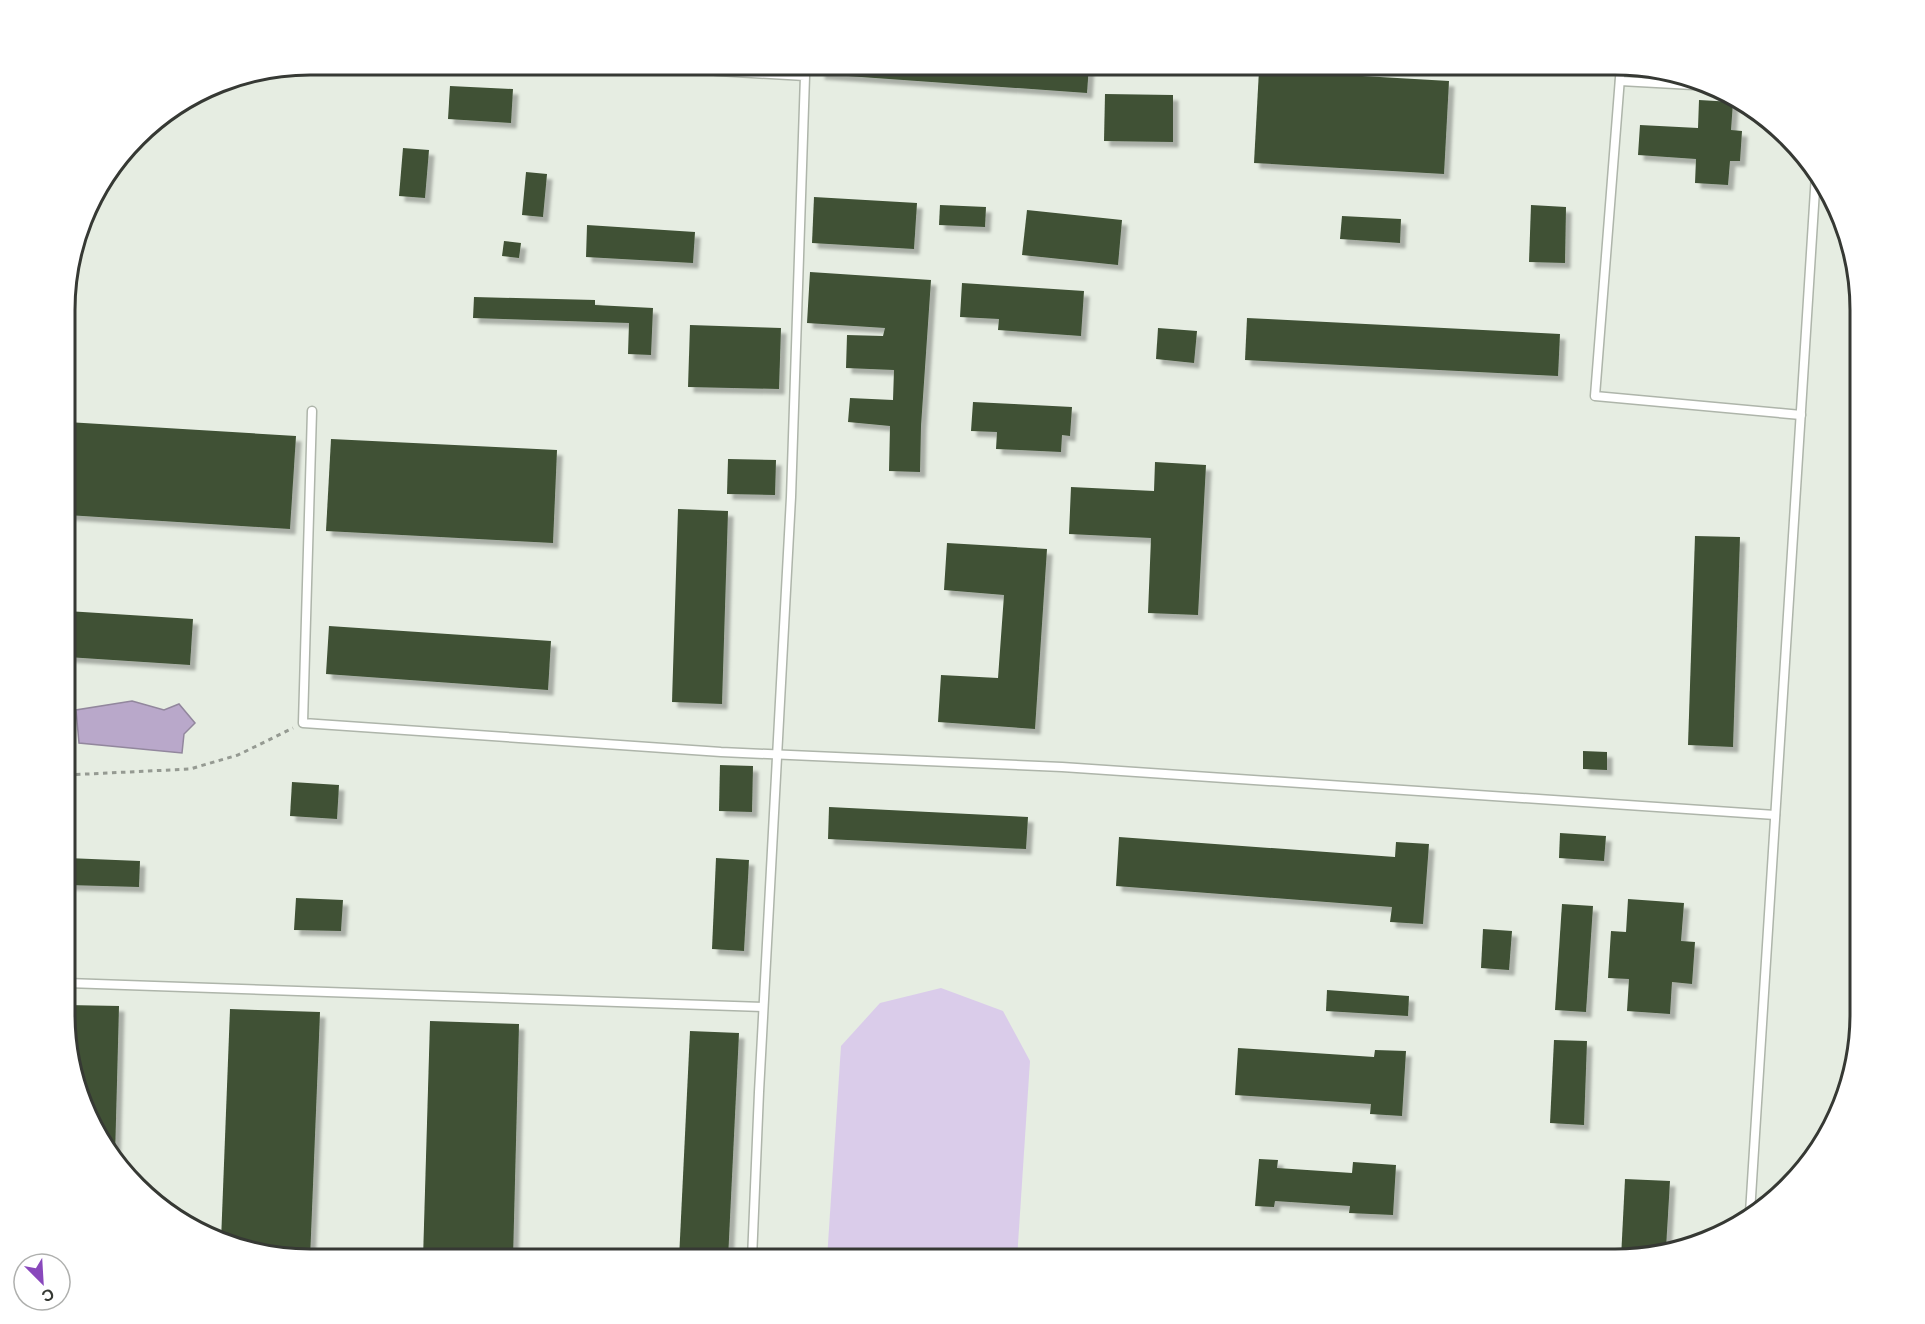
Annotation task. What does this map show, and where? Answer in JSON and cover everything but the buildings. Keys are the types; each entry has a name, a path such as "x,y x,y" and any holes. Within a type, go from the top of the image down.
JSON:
{"lane":[{"path":"752,1249 763,1007 791,498 806,75"},
{"path":"1620,75 1595,396 1801,415"},
{"path":"1620,81 1681,84"},
{"path":"1750,1206 1815,187"},
{"path":"312,411 303,723 721,752 1062,767 1775,815"},
{"path":"75,983 763,1007"}],"path":[{"path":"75,775 190,769 238,755 303,723"}],"shaded area":[{"path":"132,701 164,710 179,704 195,723 184,734 182,753 79,743 76,710"},
{"path":"941,988 1003,1011 1030,1061 1018,1249 828,1249 841,1046 880,1003"}]}
